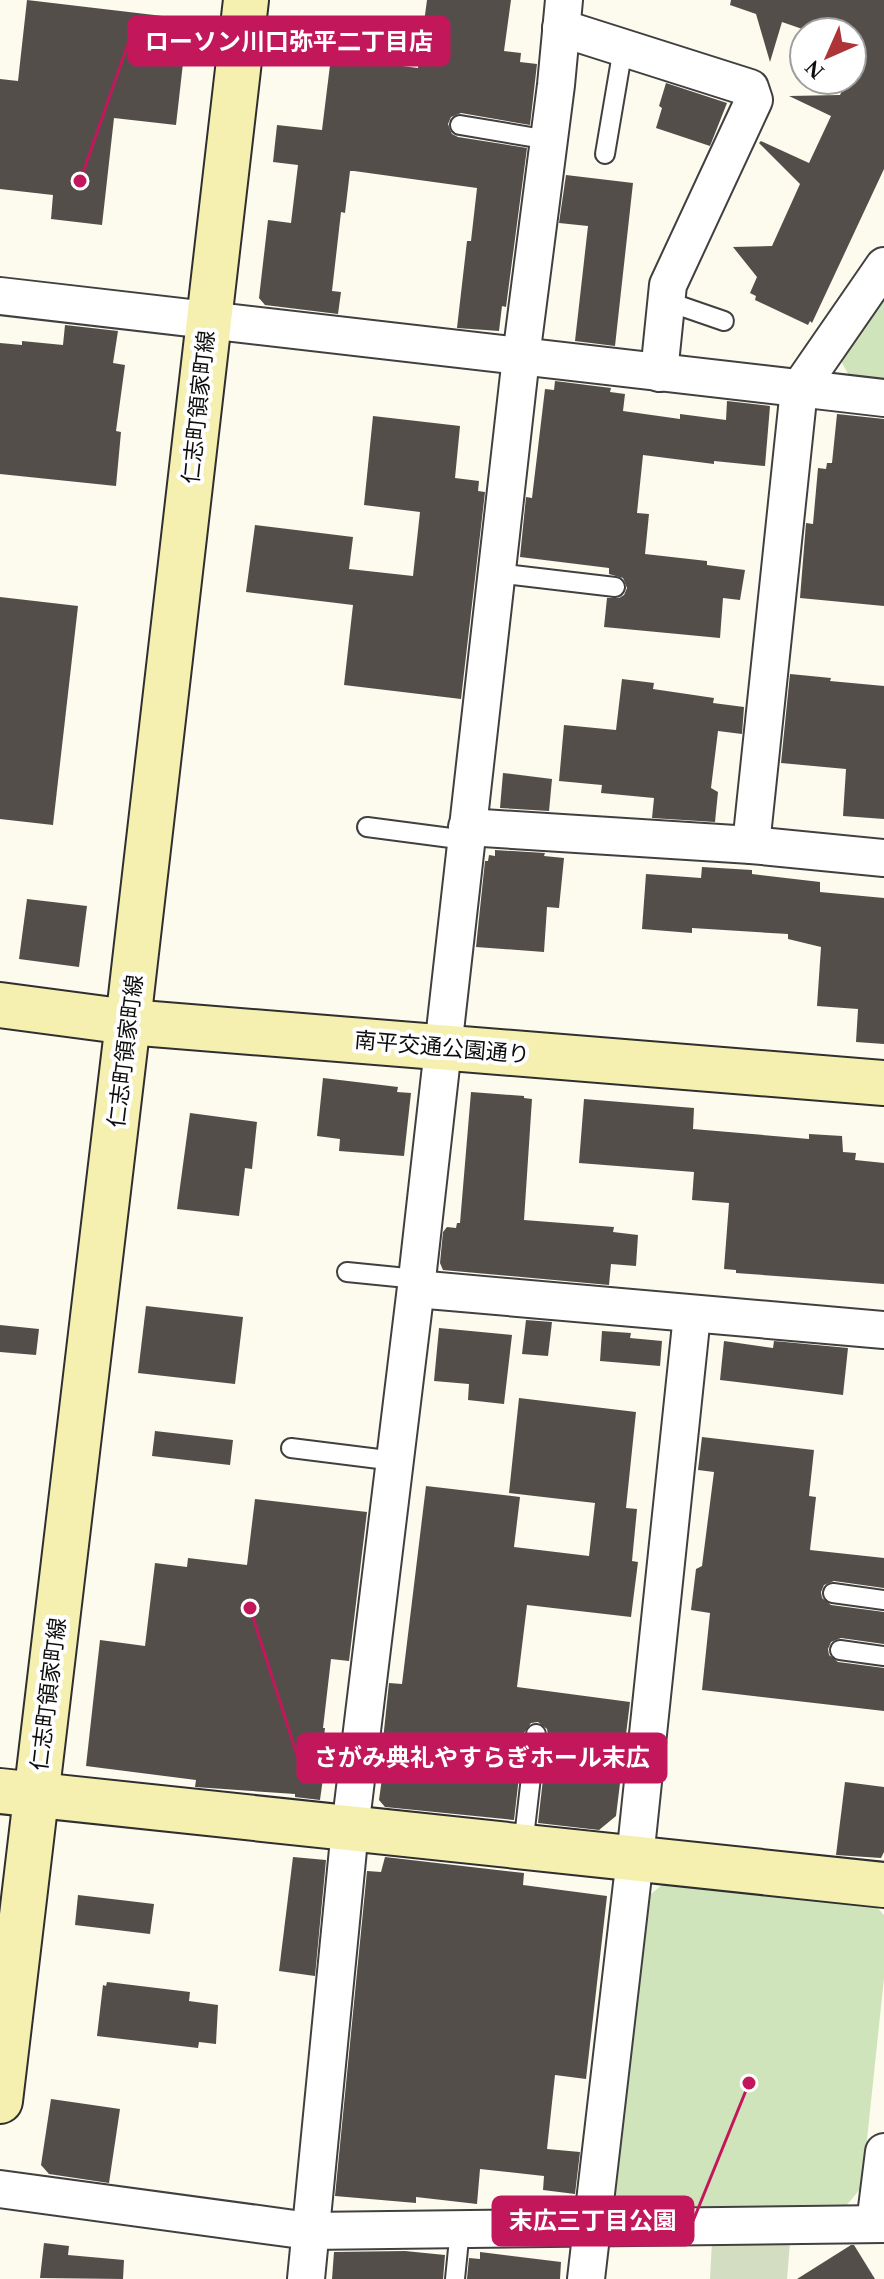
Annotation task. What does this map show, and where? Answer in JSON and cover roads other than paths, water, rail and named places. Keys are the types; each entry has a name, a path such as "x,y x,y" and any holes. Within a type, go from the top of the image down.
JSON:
{"street":[{"name":"仁志町領家町線","path":"0,2101 18,1793 128,1022 246,0"},
{"path":"306,2279 350,1829 417,1284 562,14 623,48 750,88 754,100 668,285 659,373"},
{"path":"751,845 799,389 884,266"},
{"path":"0,296 884,398"},
{"path":"467,834 751,845 884,858"},
{"name":"南平交通公園通り","path":"0,1005 128,1022 884,1083"},
{"path":"417,1284 692,1315 884,1330"},
{"path":"586,2279 635,1858 692,1315"},
{"path":"18,1793 884,1885"},
{"path":"0,2189 309,2231 880,2224 884,2152"}],"lane":[{"path":"605,154 623,48"},
{"path":"460,125 549,140"},
{"path":"666,301 724,321"},
{"path":"496,573 615,587"},
{"path":"367,827 467,834"},
{"path":"347,1272 417,1284"},
{"path":"291,1448 395,1461"},
{"path":"833,1593 884,1600"},
{"path":"840,1650 884,1656"},
{"path":"523,1847 536,1734"},
{"path":"455,2279 460,2229"}],"place":[{"name":"ローソン川口弥平二丁目店","path":"80,181"},
{"name":"さがみ典礼やすらぎホール末広","path":"250,1608"},
{"name":"末広三丁目公園","path":"749,2083"}]}
